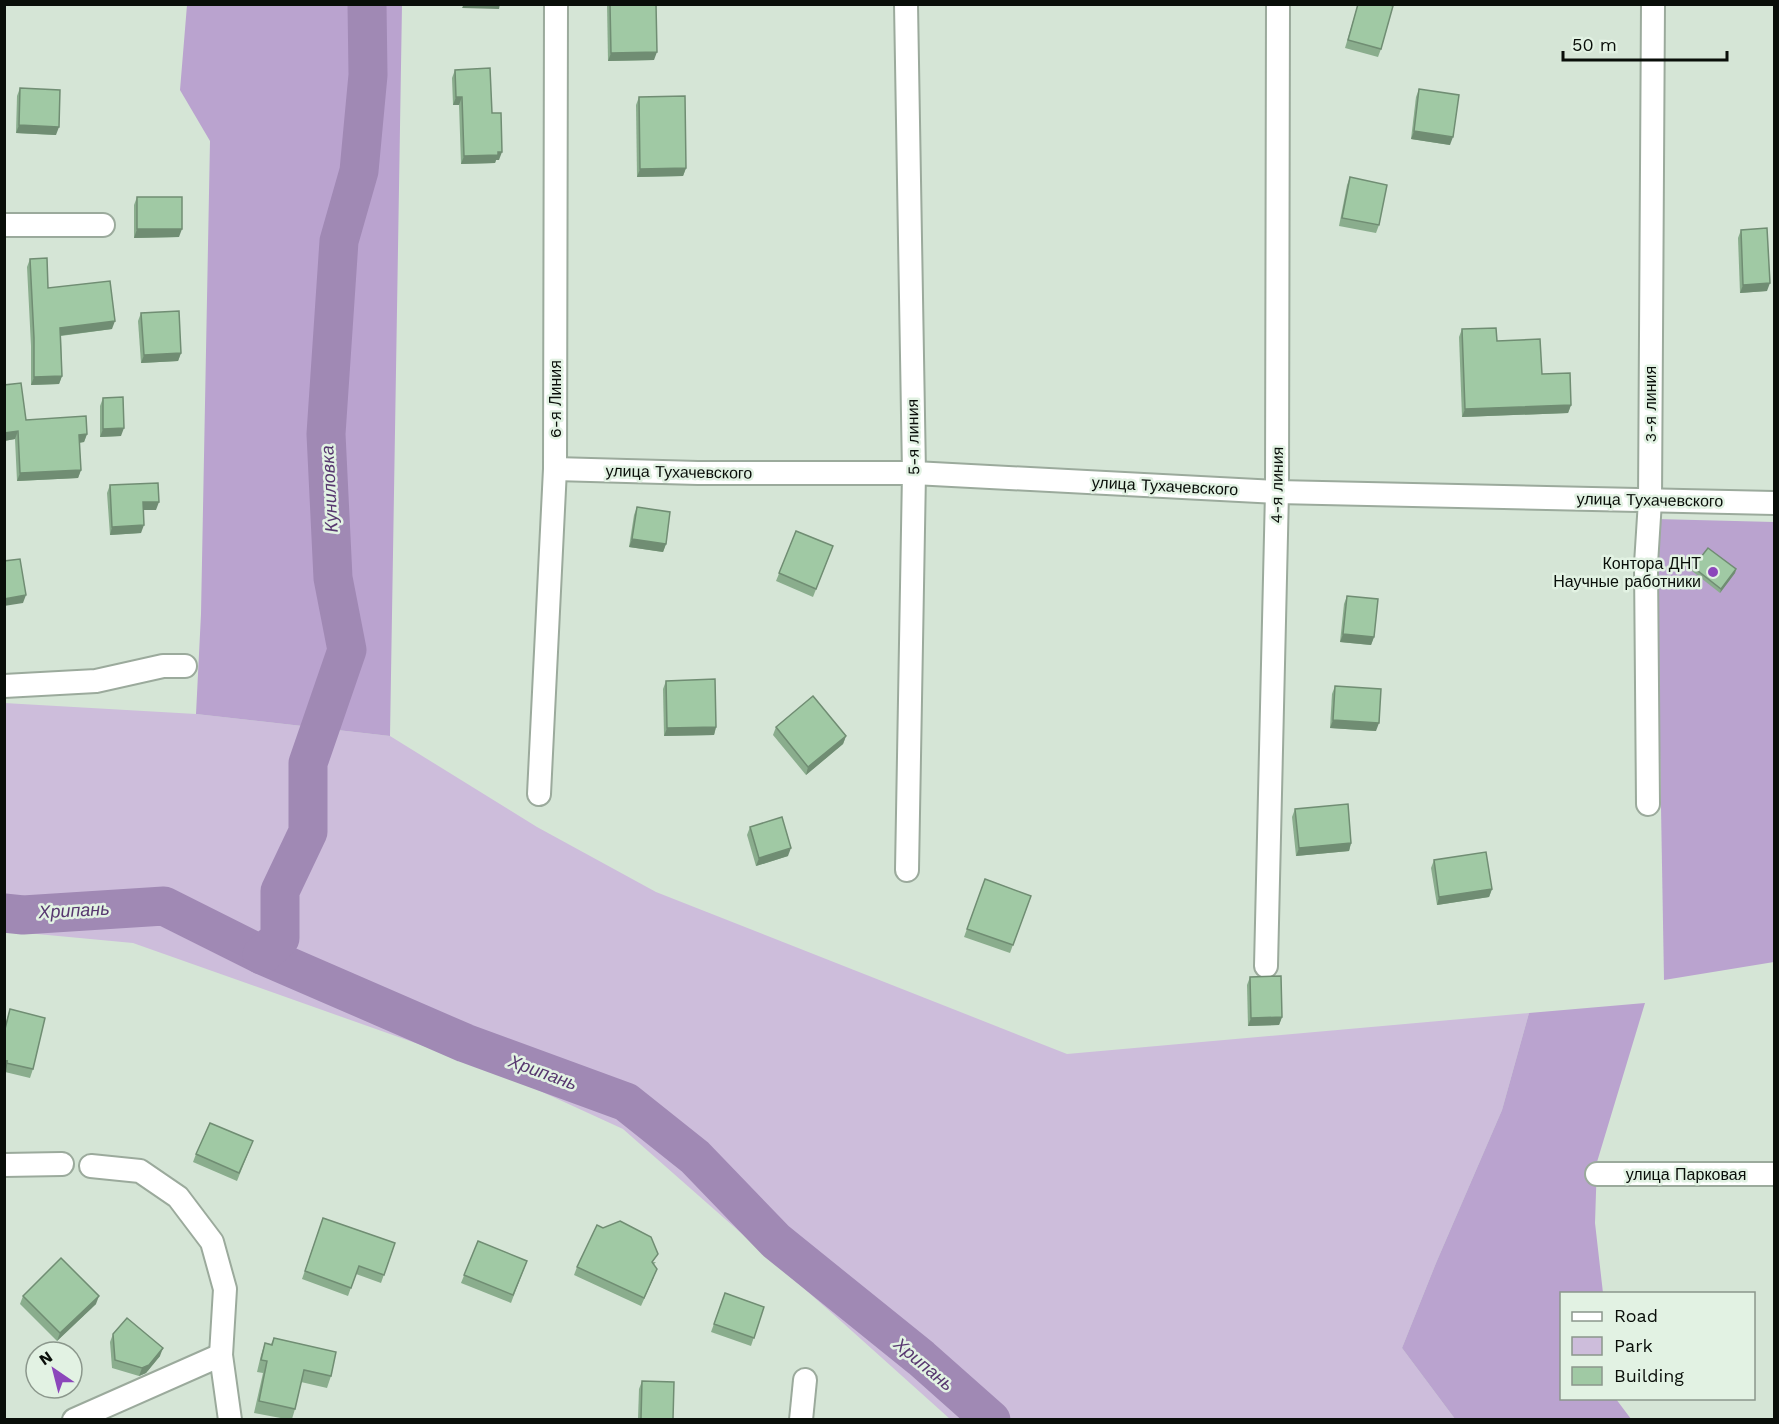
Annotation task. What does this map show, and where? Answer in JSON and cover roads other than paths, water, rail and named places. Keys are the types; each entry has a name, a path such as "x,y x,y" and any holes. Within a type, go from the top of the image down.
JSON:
{"street":[{"name":"6-я Линия","path":"539,794 555,470 556,4"},
{"name":"5-я линия","path":"906,4 914,473 908,870"},
{"name":"4-я линия","path":"1266,966 1277,492 1278,4"},
{"name":"3-я линия","path":"1648,804 1646,564 1650,501 1653,4"},
{"path":"4,225 103,225"},
{"name":"улица Тухачевского","path":"555,470 698,473 914,473 1277,492 1774,503"},
{"path":"4,686 96,681 163,666 185,666"},
{"path":"4,1165 62,1164"},
{"path":"91,1166 140,1172 178,1197 212,1242 225,1289 221,1355 230,1419"},
{"name":"улица Парковая","path":"1597,1174 1774,1174"},
{"path":"74,1419 221,1355"},
{"path":"801,1419 805,1380"}],"waterway":[{"name":"Куниловка","path":"262,955 280,938 280,891 308,832 308,763 347,650 333,578 326,434 339,241 359,171 368,75 367,4"},
{"name":"Хрипань","path":"4,913 23,915 164,906 262,955 465,1043 626,1102 695,1157 776,1241 921,1358 991,1420"}],"place":[{"name":"Контора ДНТ Научные работники","path":"1713,572"}]}
